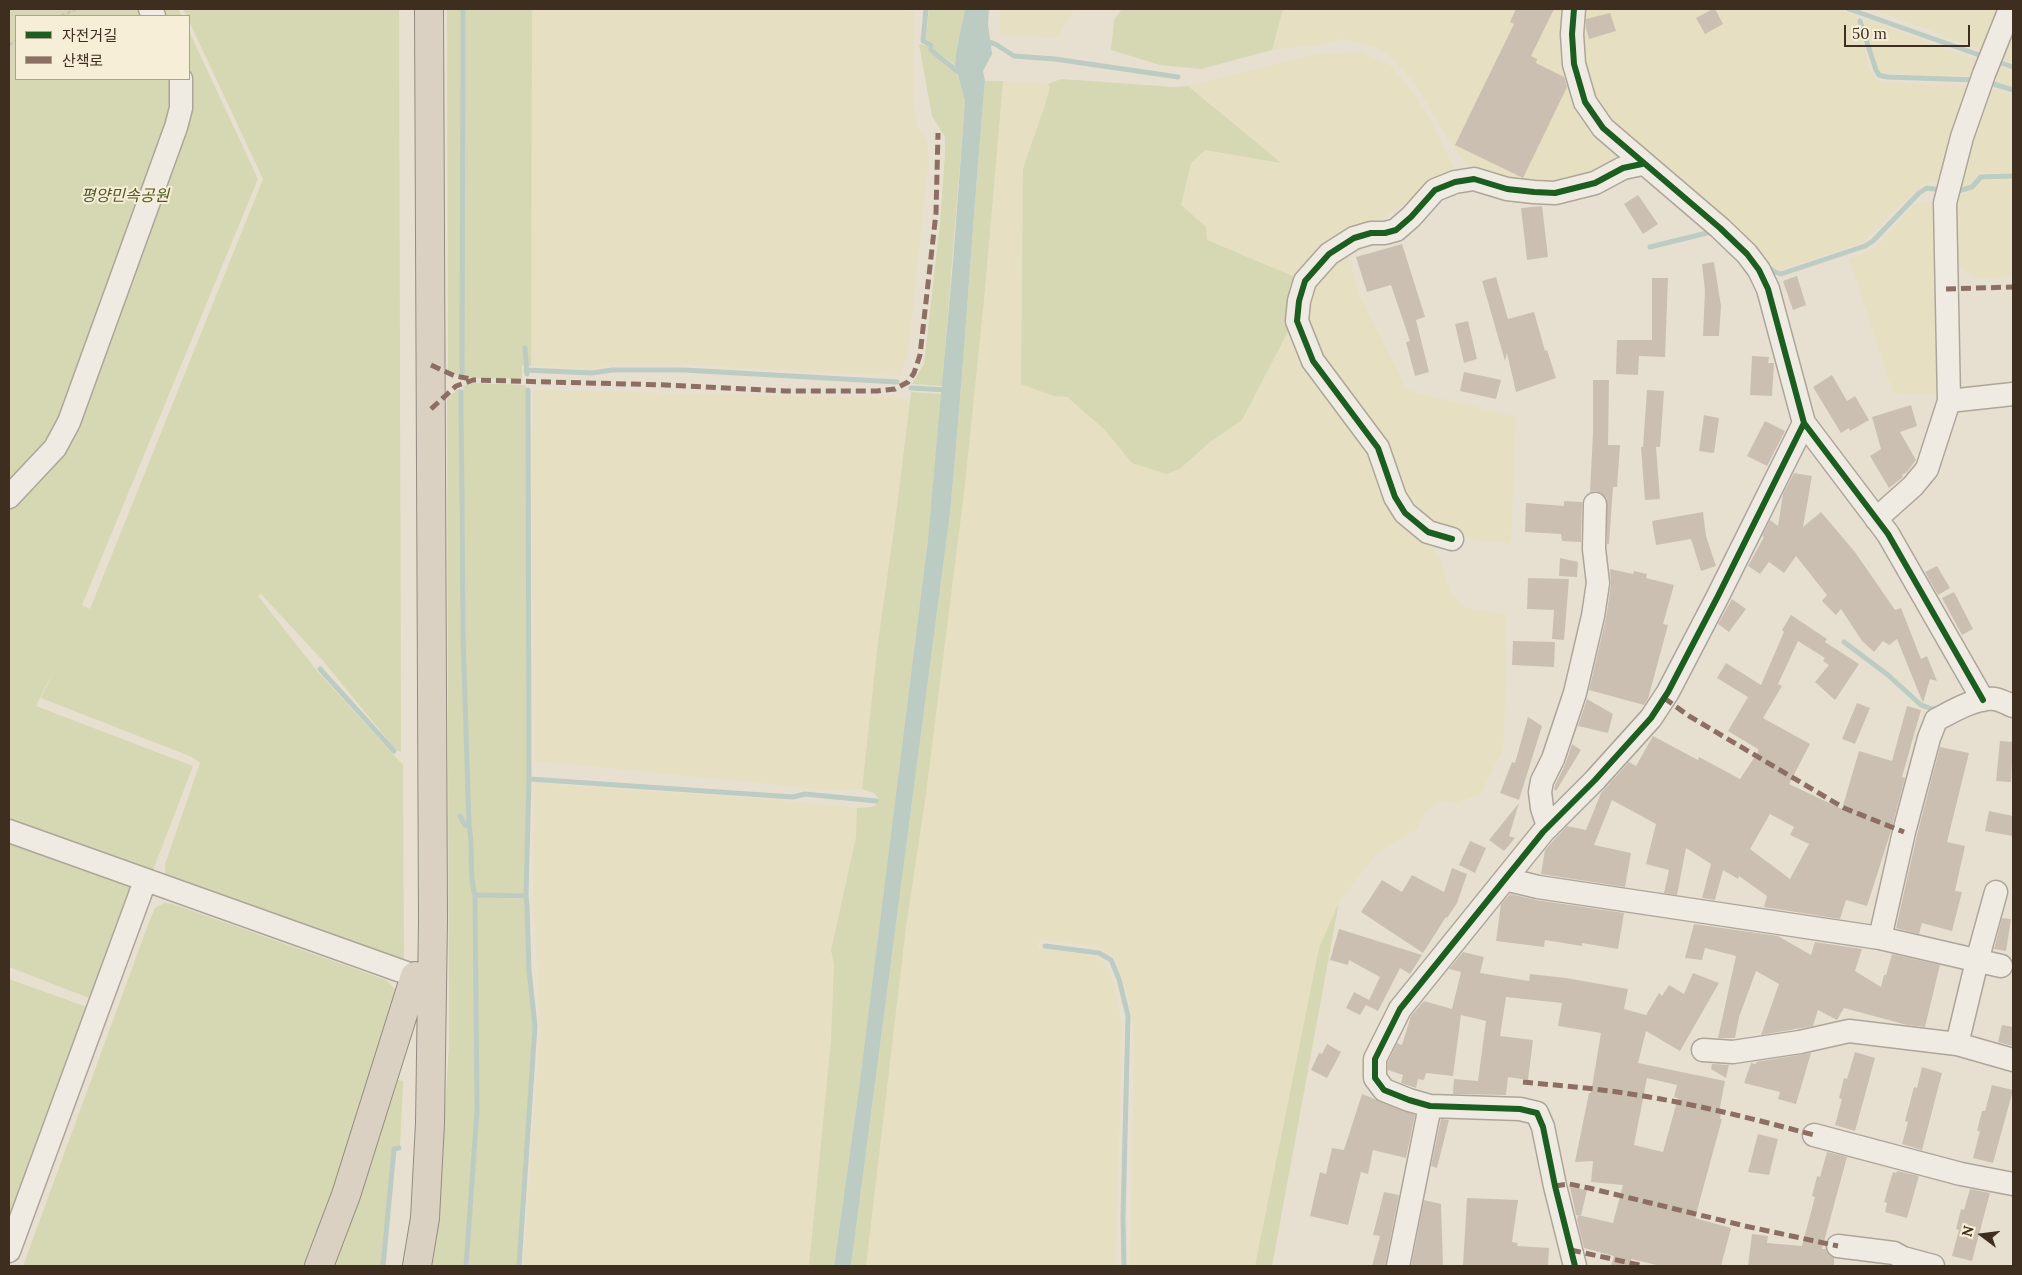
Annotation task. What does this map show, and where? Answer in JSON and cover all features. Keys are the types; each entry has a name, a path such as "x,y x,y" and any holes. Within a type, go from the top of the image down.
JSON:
{"highway":[{"path":"403,1266 412,1132 415,976 410,9"},
{"path":"417,1266 425,1218 430,1123 432,931 429,9"},
{"path":"319,1266 346,1195 415,976"}],"street":[{"path":"1574,9 1572,34 1574,64 1584,102 1603,128 1642,164 1720,228 1747,254 1759,270 1768,289 1775,312 1804,423 1888,534 1983,700"},
{"path":"1876,519 1913,486 1927,469 1948,401 1945,204 1962,137 1984,74 2010,9"},
{"path":"9,497 55,448 69,422 176,127 181,108 180,80"},
{"path":"1452,539 1428,532 1405,513 1396,497 1378,448 1313,361 1297,321 1299,301 1305,281 1329,254 1354,238 1371,233 1385,233 1396,230 1411,217 1435,190 1455,182 1474,179 1507,188 1556,193 1595,183 1623,168 1642,164"},
{"path":"1948,401 2013,394"},
{"path":"1575,1266 1554,1186 1543,1127 1537,1113 1520,1109 1430,1106 1384,1090 1375,1078 1376,1059 1400,1009 1548,826 1595,780 1645,725 1664,698 1718,596 1804,423"},
{"path":"1548,826 1542,808 1540,792 1542,780 1553,759 1574,693 1593,616 1598,583 1594,549 1595,504"},
{"path":"1880,938 1904,832 1929,738 1936,720 1962,706 1983,700 1994,699 2013,706"},
{"path":"9,831 415,976"},
{"path":"1505,880 1538,887 1880,938 2001,966"},
{"path":"9,1251 145,881"},
{"path":"1958,1044 1977,961 1996,892"},
{"path":"1703,1050 1733,1052 1800,1042 1849,1031 1958,1044 2013,1060"},
{"path":"1398,1266 1430,1106"},
{"path":"1814,1136 1961,1174 2013,1184"},
{"path":"1838,1246 1894,1253 1902,1262 1933,1266"}],"path":[{"path":"63,15 76,9"}],"shaded area":[{"path":"532,9 864,9 914,11 913,98 917,125 927,141 929,157 908,354 900,376 682,365 611,366 591,369 531,366"},
{"path":"965,9 989,9 988,24 992,54 983,71 985,81 950,513 851,1266 834,1266 859,1088 928,539 953,262 965,101 955,65"},
{"path":"1001,9 1074,9 1057,37 1002,36 999,27"},
{"path":"1283,9 1566,9 1580,111 1594,137 1621,160 1606,173 1552,189 1500,180 1465,163 1413,81 1388,54 1375,47 1342,39 1318,45 1272,50"},
{"path":"1580,9 1837,9 1856,15 1871,73 1877,80 1974,86 1941,181 1923,184 1889,215 1864,242 1780,270 1772,267 1732,225 1645,161 1593,98 1581,43"},
{"path":"1872,9 2005,9 1988,52"},
{"path":"1863,18 1983,63 1977,76 1887,74 1880,71 1877,66"},
{"path":"2013,19 2013,63 1999,57"},
{"path":"1361,52 1391,66 1413,92 1434,126 1458,176 1425,191 1381,220 1302,280 1206,240 1181,205 1191,163 1205,150 1237,156 1213,106 1188,86 1309,55"},
{"path":"1996,64 2013,72 2013,87 1990,80"},
{"path":"1003,81 1033,81 1048,84 1050,88 1044,108 1054,396 1067,397 1105,430 1132,463 1181,468 1210,442 1242,420 1293,322 1441,561 1450,590 1464,607 1505,614 1506,678 1503,750 1480,794 1455,803 1438,801 1426,811 1417,829 1378,852 1339,902 1319,948 1255,1266 1130,1266 1134,1037 1124,982 1115,959 1107,952 1094,946 1039,940 1038,948 1094,956 1105,963 1115,986 1122,1028 1116,1266 866,1266 906,927 925,801 965,485 985,290"},
{"path":"1986,87 2013,94 2013,173 1981,173 1971,184 1960,188"},
{"path":"2013,180 2013,276 1977,278 1960,268 1954,259 1956,197 1970,191 1980,181"},
{"path":"1931,201 1939,205 1939,395 1893,393 1849,259 1875,248 1913,206"},
{"path":"1346,247 1359,295 1407,390 1516,417 1511,543 1477,541 1431,520 1402,498 1317,360 1301,301"},
{"path":"534,390 900,398 909,403 878,642 862,789 830,790 534,761 532,446"},
{"path":"534,783 780,800 857,808 856,837 831,949 834,965 831,1040 809,1266 523,1266 540,1026 533,895"}],"green space":[{"name":"평양민속공원","path":"9,9 178,9 181,15 15,15 15,80 190,80 190,33 258,179 82,605 90,609 263,179 190,23 190,15 186,15 183,9 399,9 401,752 396,750 324,662 261,594 258,596 318,672 403,765 404,957 402,964 165,876 165,864 200,763 192,757 41,698 57,664 36,706 193,766 102,1003 9,967"},
{"path":"447,9 461,9 460,376 448,371"},
{"path":"464,9 532,9 531,366 522,365 522,379 463,376"},
{"path":"929,9 965,9 955,65 934,49 933,43 926,39"},
{"path":"1122,9 1283,9 1272,50 1201,69 1160,65 1111,50 1114,20"},
{"path":"919,44 928,46 929,52 950,66 960,83 965,101 942,386 912,384 924,364 940,223 945,155 945,137 932,116"},
{"path":"1061,79 1174,87 1188,86 1281,163 1205,150 1191,163 1181,205 1206,227 1207,240 1302,280 1293,322 1242,420 1210,442 1181,468 1167,474 1132,463 1105,430 1067,397 1054,396 1021,384 1023,169 1050,88 1048,84"},
{"path":"985,81 1003,81 985,290 965,485 925,801 906,927 866,1266 851,1266 950,513"},
{"path":"472,383 526,385 527,779 524,894 476,893 474,887 465,707 463,386"},
{"path":"460,387 461,606 468,824 460,814 458,816 469,834 471,879 474,895 476,1111 464,1266 433,1266 449,1043 447,399"},
{"path":"911,392 942,394 928,539 859,1088 834,1266 809,1266 831,1040 834,965 831,950 856,837 857,808 872,807 877,804 878,798 874,793 862,789 878,642"},
{"path":"477,897 524,899 526,905 528,970 534,1027 529,1127 524,1155 518,1266 468,1266 479,1112"},
{"path":"1339,902 1272,1266 1255,1266 1319,948"},
{"path":"164,903 173,904 386,980 397,991 309,1266 23,1266 149,922 155,908"},
{"path":"9,979 87,1007 9,1235"},
{"path":"398,1080 403,1081 400,1146 392,1147 381,1266 333,1266 383,1115 387,1115"}],"building":[{"path":"1516,9 1554,9 1531,56 1537,59 1536,63 1564,77 1567,87 1523,178 1455,145 1514,24 1510,22"},
{"path":"1715,9 1723,24 1705,34 1696,18"},
{"path":"1610,13 1616,31 1589,39 1586,19"},
{"path":"1638,195 1658,224 1643,234 1624,204"},
{"path":"1542,206 1548,257 1527,260 1521,208"},
{"path":"1402,244 1425,317 1416,320 1429,372 1415,376 1406,342 1410,341 1391,285 1367,292 1356,257"},
{"path":"1714,262 1721,306 1719,336 1703,336 1705,290 1702,264"},
{"path":"1797,276 1806,305 1793,310 1783,281"},
{"path":"1496,277 1508,319 1534,312 1545,351 1547,350 1556,378 1516,392 1507,353 1505,361 1482,281"},
{"path":"1652,278 1668,278 1665,357 1639,356 1638,375 1616,374 1617,340 1652,340"},
{"path":"1468,321 1477,359 1464,363 1455,324"},
{"path":"1752,356 1769,357 1768,363 1774,363 1772,396 1750,395"},
{"path":"1464,372 1501,380 1496,399 1460,391"},
{"path":"1832,375 1847,401 1855,396 1869,420 1850,431 1849,428 1841,433 1813,387"},
{"path":"1593,380 1609,380 1608,445 1620,445 1617,487 1613,487 1609,544 1607,544 1607,498 1596,491 1590,492"},
{"path":"1647,390 1664,391 1660,447 1656,447 1660,499 1645,500 1641,447 1643,447"},
{"path":"1911,405 1917,426 1900,432 1916,460 1907,472 1902,475 1903,477 1889,488 1870,456 1881,449 1872,417"},
{"path":"1704,415 1719,418 1714,453 1699,451"},
{"path":"1765,421 1785,431 1767,466 1747,456"},
{"path":"1794,473 1812,476 1803,527 1821,512 1855,552 1895,610 1901,608 1921,659 1927,656 1937,681 1930,679 1923,703 1897,639 1889,645 1883,641 1874,652 1862,641 1841,609 1836,615 1822,601 1827,595 1796,556 1784,573 1769,562 1760,574 1748,566 1764,537 1762,536 1770,520 1778,526 1783,494"},
{"path":"1564,501 1582,502 1581,542 1562,541 1561,534 1525,532 1526,503 1564,506"},
{"path":"1703,512 1706,536 1716,566 1701,571 1691,539 1656,545 1652,521"},
{"path":"1560,558 1578,562 1577,577 1559,576"},
{"path":"1937,566 1950,588 1938,595 1925,572"},
{"path":"1610,569 1633,574 1634,571 1647,574 1646,578 1674,585 1663,624 1668,625 1648,699 1644,705 1589,690 1606,618 1611,585"},
{"path":"1528,578 1569,579 1564,640 1552,639 1554,610 1527,609"},
{"path":"1954,592 1973,629 1962,635 1942,598"},
{"path":"1732,599 1746,609 1729,632 1718,624"},
{"path":"1791,615 1827,639 1825,642 1859,664 1835,700 1815,682 1829,665 1823,661 1825,658 1798,641 1778,684 1782,686 1763,718 1810,744 1789,784 1842,809 1859,751 1892,761 1907,706 1921,710 1902,777 1905,778 1890,834 1867,906 1846,900 1840,919 1764,907 1767,896 1739,876 1738,879 1723,870 1715,900 1702,898 1711,864 1686,848 1677,895 1664,893 1669,870 1646,864 1656,824 1612,800 1594,845 1631,853 1625,887 1541,874 1545,850 1567,826 1586,830 1601,793 1629,762 1636,766 1653,736 1698,760 1699,757 1740,779 1758,752 1758,749 1728,731 1748,697 1717,678 1726,663 1761,685 1784,632 1782,630","holes":["1770,814 1794,827 1790,835 1809,844 1790,879 1750,849"]},
{"path":"1513,641 1555,642 1554,667 1512,665"},
{"path":"1587,699 1613,714 1608,733 1578,726"},
{"path":"1857,703 1870,708 1855,744 1842,739"},
{"path":"1528,717 1542,726 1519,800 1500,793 1512,762 1515,763"},
{"path":"2000,741 2013,742 2011,782 1996,781"},
{"path":"1572,744 1581,750 1556,791 1554,789 1555,785 1565,765"},
{"path":"1940,747 1969,753 1947,842 1965,846 1955,891 1962,892 1952,931 1922,923 1919,934 1896,928 1917,835"},
{"path":"1519,803 1509,836 1515,838 1504,851 1489,840"},
{"path":"1989,811 2013,816 2013,836 1985,831"},
{"path":"1470,841 1486,848 1475,873 1459,865"},
{"path":"1452,868 1467,874 1457,903 1423,953 1361,912 1382,880 1402,892 1412,875 1444,892"},
{"path":"1510,894 1536,900 1624,913 1618,949 1582,943 1582,946 1545,940 1544,947 1496,941 1501,904"},
{"path":"2002,918 2011,919 2006,951 1994,949"},
{"path":"1694,924 1778,936 1811,955 1815,942 1862,949 1855,971 1881,987 1892,954 1940,965 1925,1027 1907,1025 1844,1008 1837,1020 1818,1010 1813,1026 1761,1035 1779,984 1756,971 1739,1017 1735,1038 1718,1038 1736,956 1705,948 1702,960 1685,958"},
{"path":"1339,929 1422,955 1410,974 1400,968 1378,1011 1366,1005 1360,1015 1346,1008 1354,992 1369,1000 1380,977 1349,960 1348,965 1330,960"},
{"path":"1463,952 1484,957 1480,973 1529,981 1530,974 1628,989 1624,1009 1646,1015 1659,993 1662,996 1669,985 1684,994 1693,973 1719,983 1680,1051 1646,1031 1638,1063 1725,1081 1719,1112 1721,1113 1720,1119 1722,1119 1695,1218 1731,1228 1721,1266 1661,1266 1631,1259 1629,1266 1611,1266 1614,1256 1584,1248 1577,1220 1578,1215 1613,1223 1623,1185 1591,1182 1593,1161 1575,1162 1589,1093 1591,1093 1601,1033 1558,1026 1562,1003 1506,997 1500,1036 1533,1040 1528,1080 1508,1077 1506,1095 1453,1094 1454,1079 1478,1081 1486,1021 1461,1015 1453,1076 1426,1073 1424,1080 1418,1079 1416,1088 1401,1083 1403,1075 1388,1070 1388,1062 1397,1043 1402,1045 1411,1016 1424,1001 1452,1009 1461,972 1449,969","holes":["1647,1078 1677,1085 1674,1097 1678,1098 1663,1152 1634,1145"]},
{"path":"2002,1025 2013,1027 2013,1046 1998,1042"},
{"path":"1327,1044 1341,1052 1327,1078 1311,1070 1319,1053 1322,1054"},
{"path":"1855,1052 1875,1058 1855,1131 1835,1125 1842,1099 1839,1098 1844,1078 1847,1079"},
{"path":"1811,1053 1796,1104 1778,1099 1780,1092 1744,1083 1751,1063 1756,1064 1756,1062"},
{"path":"1712,1064 1729,1065 1726,1078 1711,1069"},
{"path":"1922,1067 1942,1073 1922,1150 1902,1144 1908,1122 1905,1121 1914,1087 1917,1088"},
{"path":"1992,1085 2013,1090 1993,1163 1973,1158 1980,1131 1977,1131 1982,1111 1985,1111"},
{"path":"1362,1094 1415,1115 1406,1158 1373,1150 1368,1174 1361,1172 1348,1225 1310,1216 1320,1172 1326,1174 1332,1148 1344,1150"},
{"path":"1441,1119 1449,1120 1437,1168 1431,1166"},
{"path":"1758,1134 1778,1139 1769,1175 1748,1172"},
{"path":"1827,1152 1847,1157 1822,1249 1826,1249 1830,1256 1834,1258 1834,1266 1748,1266 1752,1234 1768,1236 1767,1243 1802,1246 1815,1197 1812,1196 1817,1176 1820,1177"},
{"path":"1897,1171 1919,1176 1907,1218 1885,1212 1887,1203 1884,1202 1893,1172 1896,1173"},
{"path":"1570,1187 1587,1190 1581,1216 1576,1215"},
{"path":"1970,1189 1990,1193 1972,1261 1952,1256 1959,1230 1956,1229 1961,1209 1964,1210"},
{"path":"1384,1192 1399,1195 1385,1266 1372,1266 1380,1236 1373,1235"},
{"path":"1467,1198 1518,1200 1512,1242 1518,1243 1517,1246 1549,1248 1548,1266 1463,1266"},
{"path":"1424,1200 1441,1204 1443,1266 1411,1266"}],"waterway":[{"path":"462,373 463,9"},
{"path":"926,9 923,41 931,45 931,50 962,75"},
{"path":"1849,9 1985,57"},
{"path":"1860,21 1879,75 1887,77 1977,80"},
{"path":"985,40 1014,56 1055,59 1178,77"},
{"path":"1995,61 2013,67"},
{"path":"1987,82 2013,90"},
{"path":"1955,192 1972,187 1981,177 2013,176"},
{"path":"1768,267 1781,274 1865,246 1873,241 1919,193 1927,188 1942,190"},
{"path":"1650,247 1715,231"},
{"path":"525,348 527,374"},
{"path":"526,370 592,373 612,370 684,370 897,382"},
{"path":"911,388 948,390"},
{"path":"519,1266 535,1026 529,970 526,896 529,779 528,390"},
{"path":"461,392 463,636 469,826 472,878 475,895 477,1111 466,1266"},
{"path":"1844,642 1888,675 1921,705 1932,709 1938,708"},
{"path":"320,669 394,751"},
{"path":"529,779 793,797 805,794 876,801"},
{"path":"460,816 465,825 469,826"},
{"path":"475,895 526,896"},
{"path":"1045,946 1099,953 1111,960 1119,979 1128,1016 1123,1217 1124,1266"},
{"path":"383,1266 394,1149 399,1148"}],"marked path":[{"path":"431,409 456,386 473,380 666,385 785,391 877,391 895,389 908,382 914,373 920,355 936,213 938,133"},
{"path":"1946,289 2013,287"},
{"path":"431,365 455,376 471,379"},
{"path":"1664,698 1689,716 1844,808 1904,832"},
{"path":"1523,1082 1662,1099 1814,1135"},
{"path":"1555,1186 1569,1184 1589,1188 1745,1226 1838,1246"},
{"path":"1571,1250 1644,1266"}],"cycle path":[{"path":"1574,9 1572,34 1574,64 1585,102 1603,128 1720,228 1747,254 1759,270 1768,289 1804,423 1888,534 1983,700"},
{"path":"1452,539 1428,532 1405,513 1395,497 1378,448 1313,361 1297,321 1299,301 1305,281 1329,254 1354,238 1371,233 1385,233 1396,230 1411,217 1435,190 1455,182 1474,179 1507,189 1555,193 1595,183 1623,168 1642,164"},
{"path":"1575,1266 1555,1186 1543,1127 1537,1113 1520,1109 1430,1106 1409,1100 1384,1090 1375,1078 1375,1059 1400,1009 1543,832 1595,780 1651,718 1668,692 1718,596 1804,423"}]}
